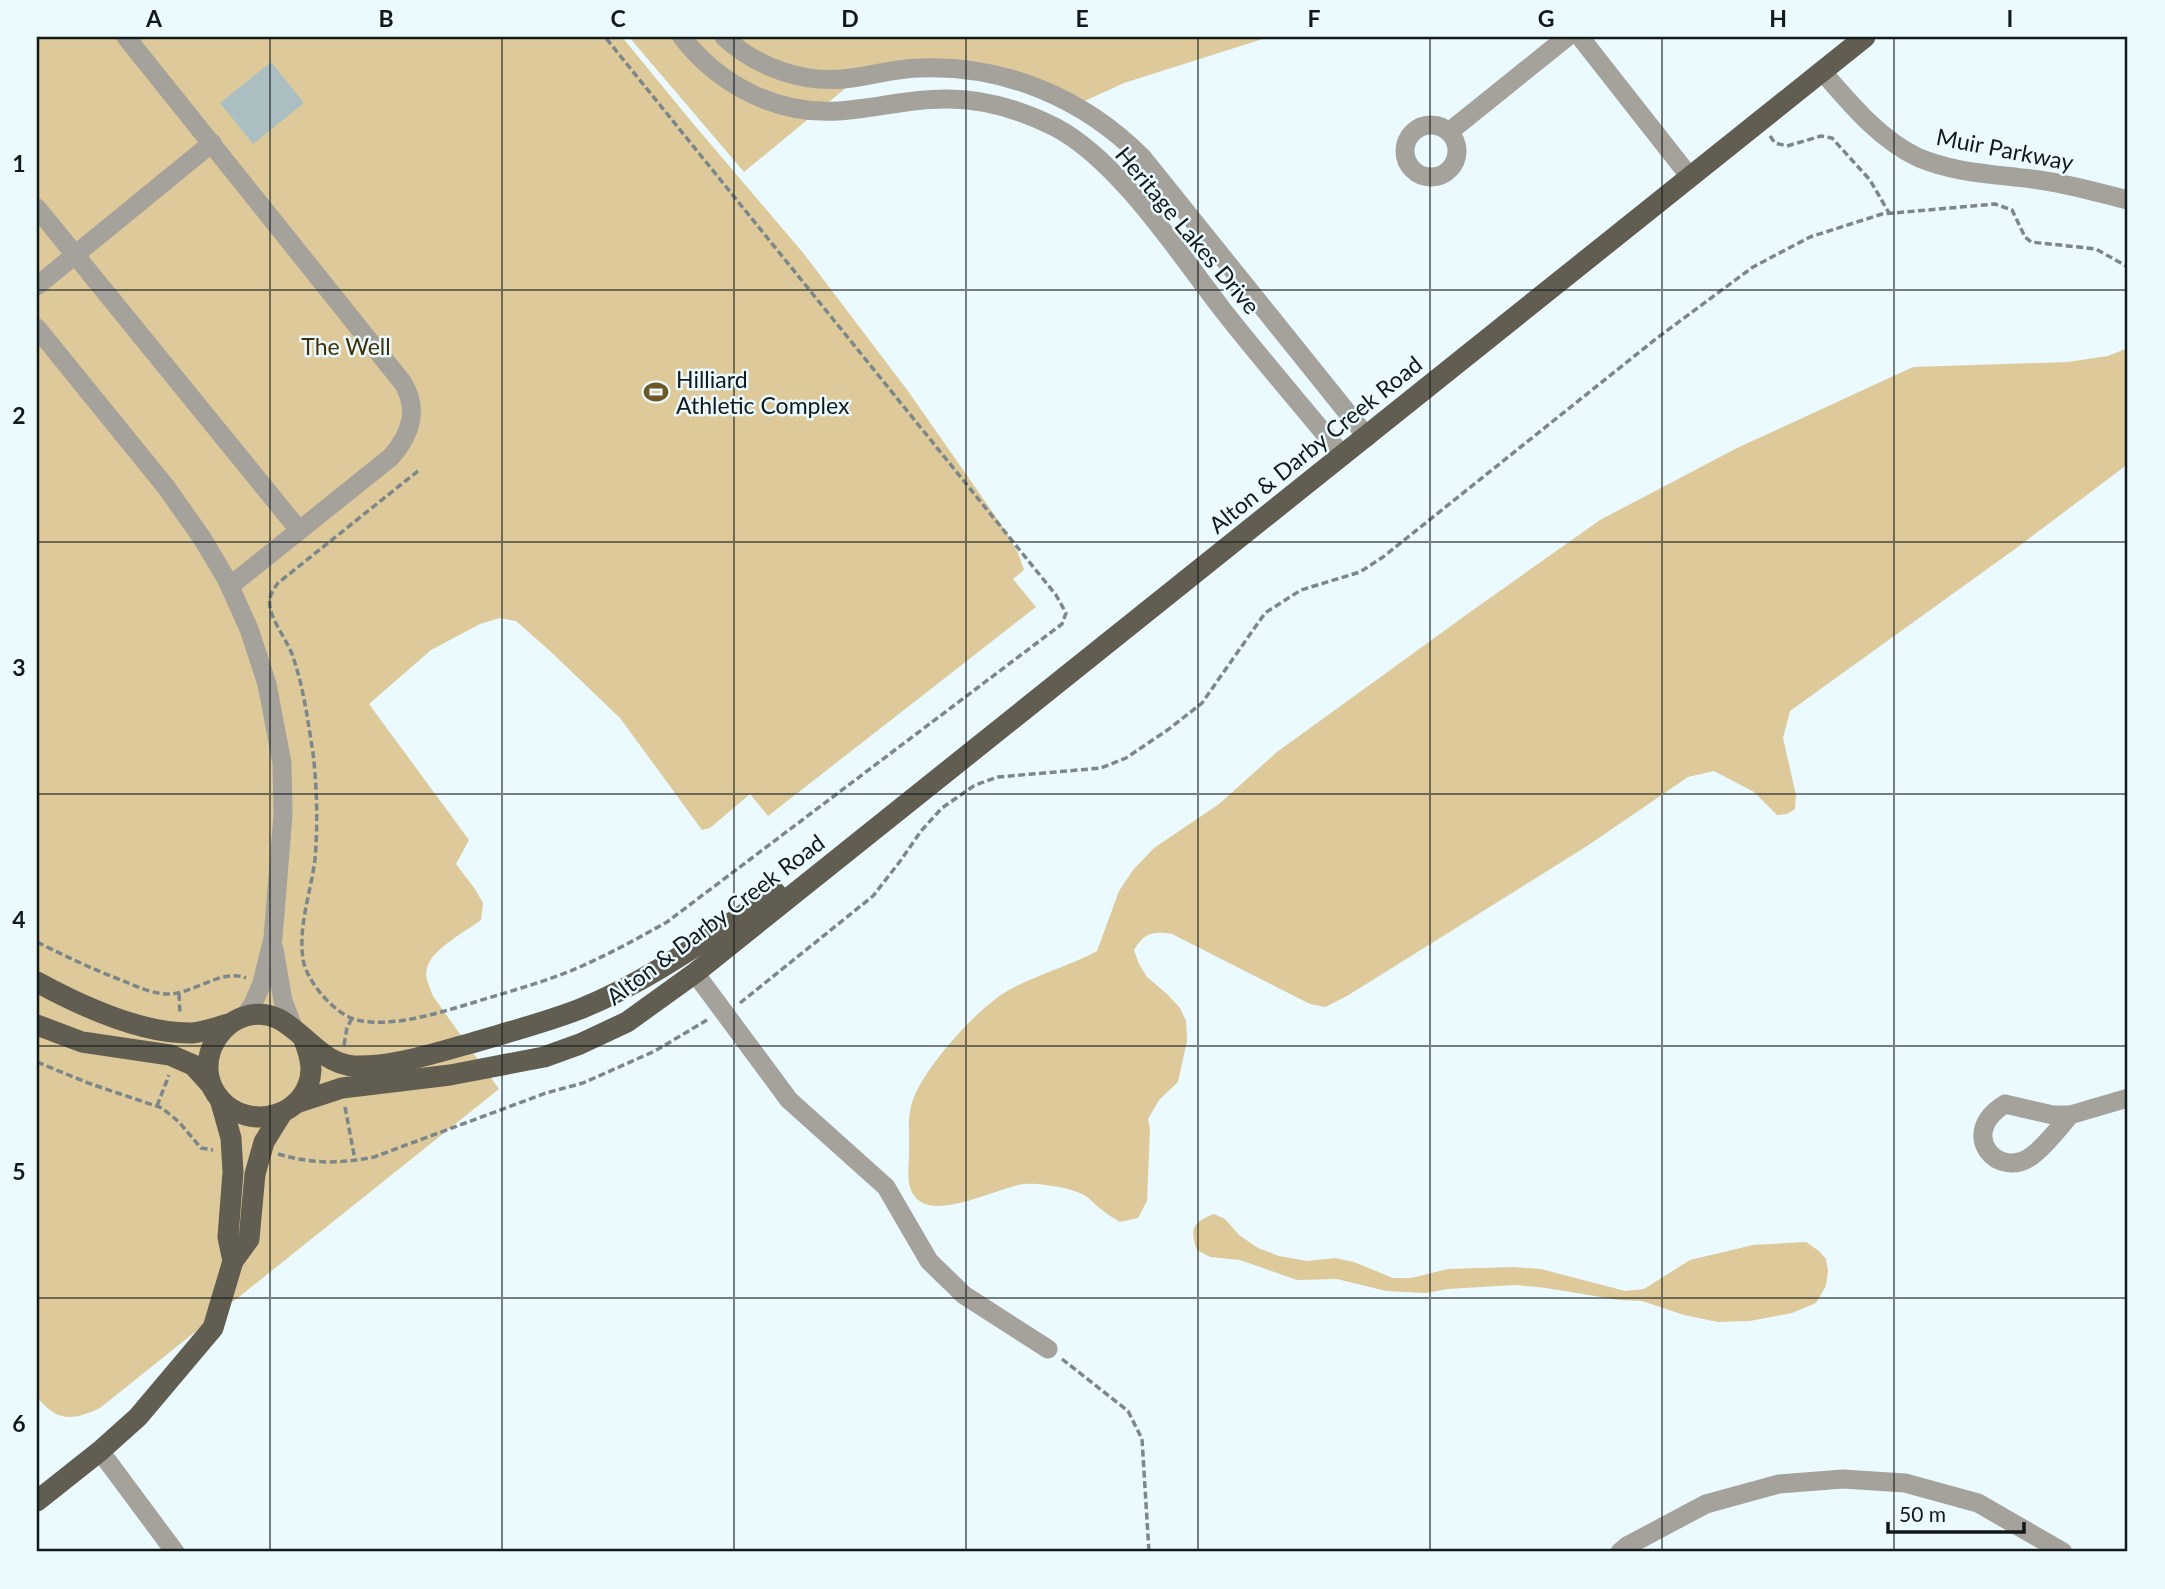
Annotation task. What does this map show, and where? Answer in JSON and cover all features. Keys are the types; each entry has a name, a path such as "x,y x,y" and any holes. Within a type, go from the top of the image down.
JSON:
{"main road":[{"path":"1822,71 1865,37"},
{"name":"Alton & Darby Creek Road","path":"289,1108 342,1088 450,1075 544,1056 580,1044 627,1022 695,973 875,830 1822,71"},
{"name":"Alton & Darby Creek Road","path":"298,1033 335,1061 351,1066 376,1065 432,1054 581,1009 657,971 875,830"},
{"path":"37,982 108,1015 160,1031 194,1033 261,1014 278,1018 298,1033 310,1055 311,1072 306,1089 264,1142 255,1174 249,1239 233,1261 213,1328 138,1417 37,1501"},
{"path":"233,1261 228,1237 233,1172 231,1138 208,1068 210,1051 217,1036 237,1020"},
{"path":"37,1025 82,1042 170,1055 193,1065 233,1111 249,1117 266,1118 289,1108"}],"street":[{"path":"126,37 411,396 413,412 410,424 402,444 391,457 230,586"},
{"name":"Heritage Lakes Drive","path":"682,37 702,59 726,79 741,89 779,105 836,111 902,102 966,100 1007,108 1056,128 1105,166 1142,206 1343,456"},
{"name":"Heritage Lakes Drive","path":"724,37 760,63 798,76 848,79 918,68 965,69 1019,80 1086,111 1125,140 1158,176 1367,437"},
{"path":"1449,132 1567,37"},
{"path":"1580,37 1690,177"},
{"path":"898,70 902,102"},
{"name":"Muir Parkway","path":"1822,71 1857,111 1885,137 1917,156 1972,172 2039,180 2128,200"},
{"path":"1105,166 1125,140"},
{"path":"37,285 212,144"},
{"path":"37,208 299,530"},
{"path":"1241,331 1266,311"},
{"path":"37,328 166,487 202,538 230,586 249,629 267,684 282,763 283,815 273,938 262,983 253,1004 237,1020"},
{"path":"273,938 283,1001 298,1033"},
{"path":"695,973 789,1100 886,1187 929,1261 964,1294 1048,1349"},
{"path":"2070,1115 2128,1098"},
{"path":"100,1451 175,1552"},
{"path":"1620,1552 1706,1504 1779,1484 1843,1479 1905,1483 1979,1503 2063,1552"}],"path":[{"path":"418,471 278,583 270,599 270,609 294,657 307,713 314,761 315,859 302,941 303,959 306,971 316,988 352,1018 379,1021 420,1019 568,972 667,922 1062,624 1066,613 1056,596 605,37"},
{"path":"1758,122 1775,143 1787,146 1821,136 1832,138 1870,180 1889,213"},
{"path":"266,1150 321,1163 374,1157 546,1093 583,1083 655,1051 700,1024 719,1015 726,1015 873,897 921,831 942,808 975,785 999,777 1101,768 1126,758 1170,729 1202,703 1265,613 1301,590 1360,572 1383,557 1657,338 1753,267 1810,237 1889,213 1995,204 2012,209 2025,237 2031,242 2096,249 2128,267"},
{"path":"37,942 78,963 164,994 178,993 225,976 239,975 252,980"},
{"path":"178,993 181,1020"},
{"path":"343,1051 347,1028 352,1018"},
{"path":"37,1062 88,1083 157,1106 179,1122 201,1148 221,1148"},
{"path":"157,1106 172,1068"},
{"path":"344,1097 355,1160"},
{"path":"1048,1349 1128,1410 1142,1439 1149,1552"}],"green space":[{"name":"The Well","path":"37,37 622,37 804,254 908,391 1005,530 1024,570 1013,579 1036,607 768,816 750,794 710,828 702,830 620,718 516,621 500,618 480,624 431,650 369,704 469,840 456,864 483,903 481,920 435,954 426,975 433,996 499,1089 100,1408 73,1417 58,1415 37,1397"},
{"path":"629,37 1269,37 1124,83 1076,105 988,72 858,78 744,172"},
{"path":"2128,348 2128,464 1790,711 1783,738 1796,795 1795,809 1787,814 1777,815 1754,792 1714,771 1688,777 1587,846 1347,996 1325,1007 1310,1004 1172,934 1150,934 1141,940 1134,950 1147,977 1180,1008 1186,1021 1187,1041 1178,1082 1159,1100 1148,1119 1150,1129 1147,1201 1138,1218 1120,1222 1082,1194 1039,1184 1019,1185 942,1206 921,1202 912,1192 909,1180 909,1124 916,1092 952,1041 982,1010 1009,990 1097,951 1119,891 1133,870 1154,848 1219,804 1277,752 1600,520 1737,448 1913,367 2067,362 2108,356"},
{"path":"1214,1214 1225,1219 1239,1235 1258,1248 1279,1256 1307,1261 1335,1258 1354,1262 1393,1278 1411,1278 1448,1269 1513,1267 1541,1269 1625,1291 1644,1289 1690,1260 1753,1245 1806,1242 1826,1259 1828,1271 1826,1286 1816,1303 1792,1313 1750,1321 1718,1322 1684,1315 1642,1301 1546,1288 1515,1285 1426,1293 1386,1291 1337,1279 1297,1280 1240,1260 1210,1257 1197,1250 1193,1231 1197,1223"}],"building":[{"path":"271,62 304,103 253,144 220,103"}],"place":[{"name":"Hilliard Athletic Complex","path":"656,392"}]}
